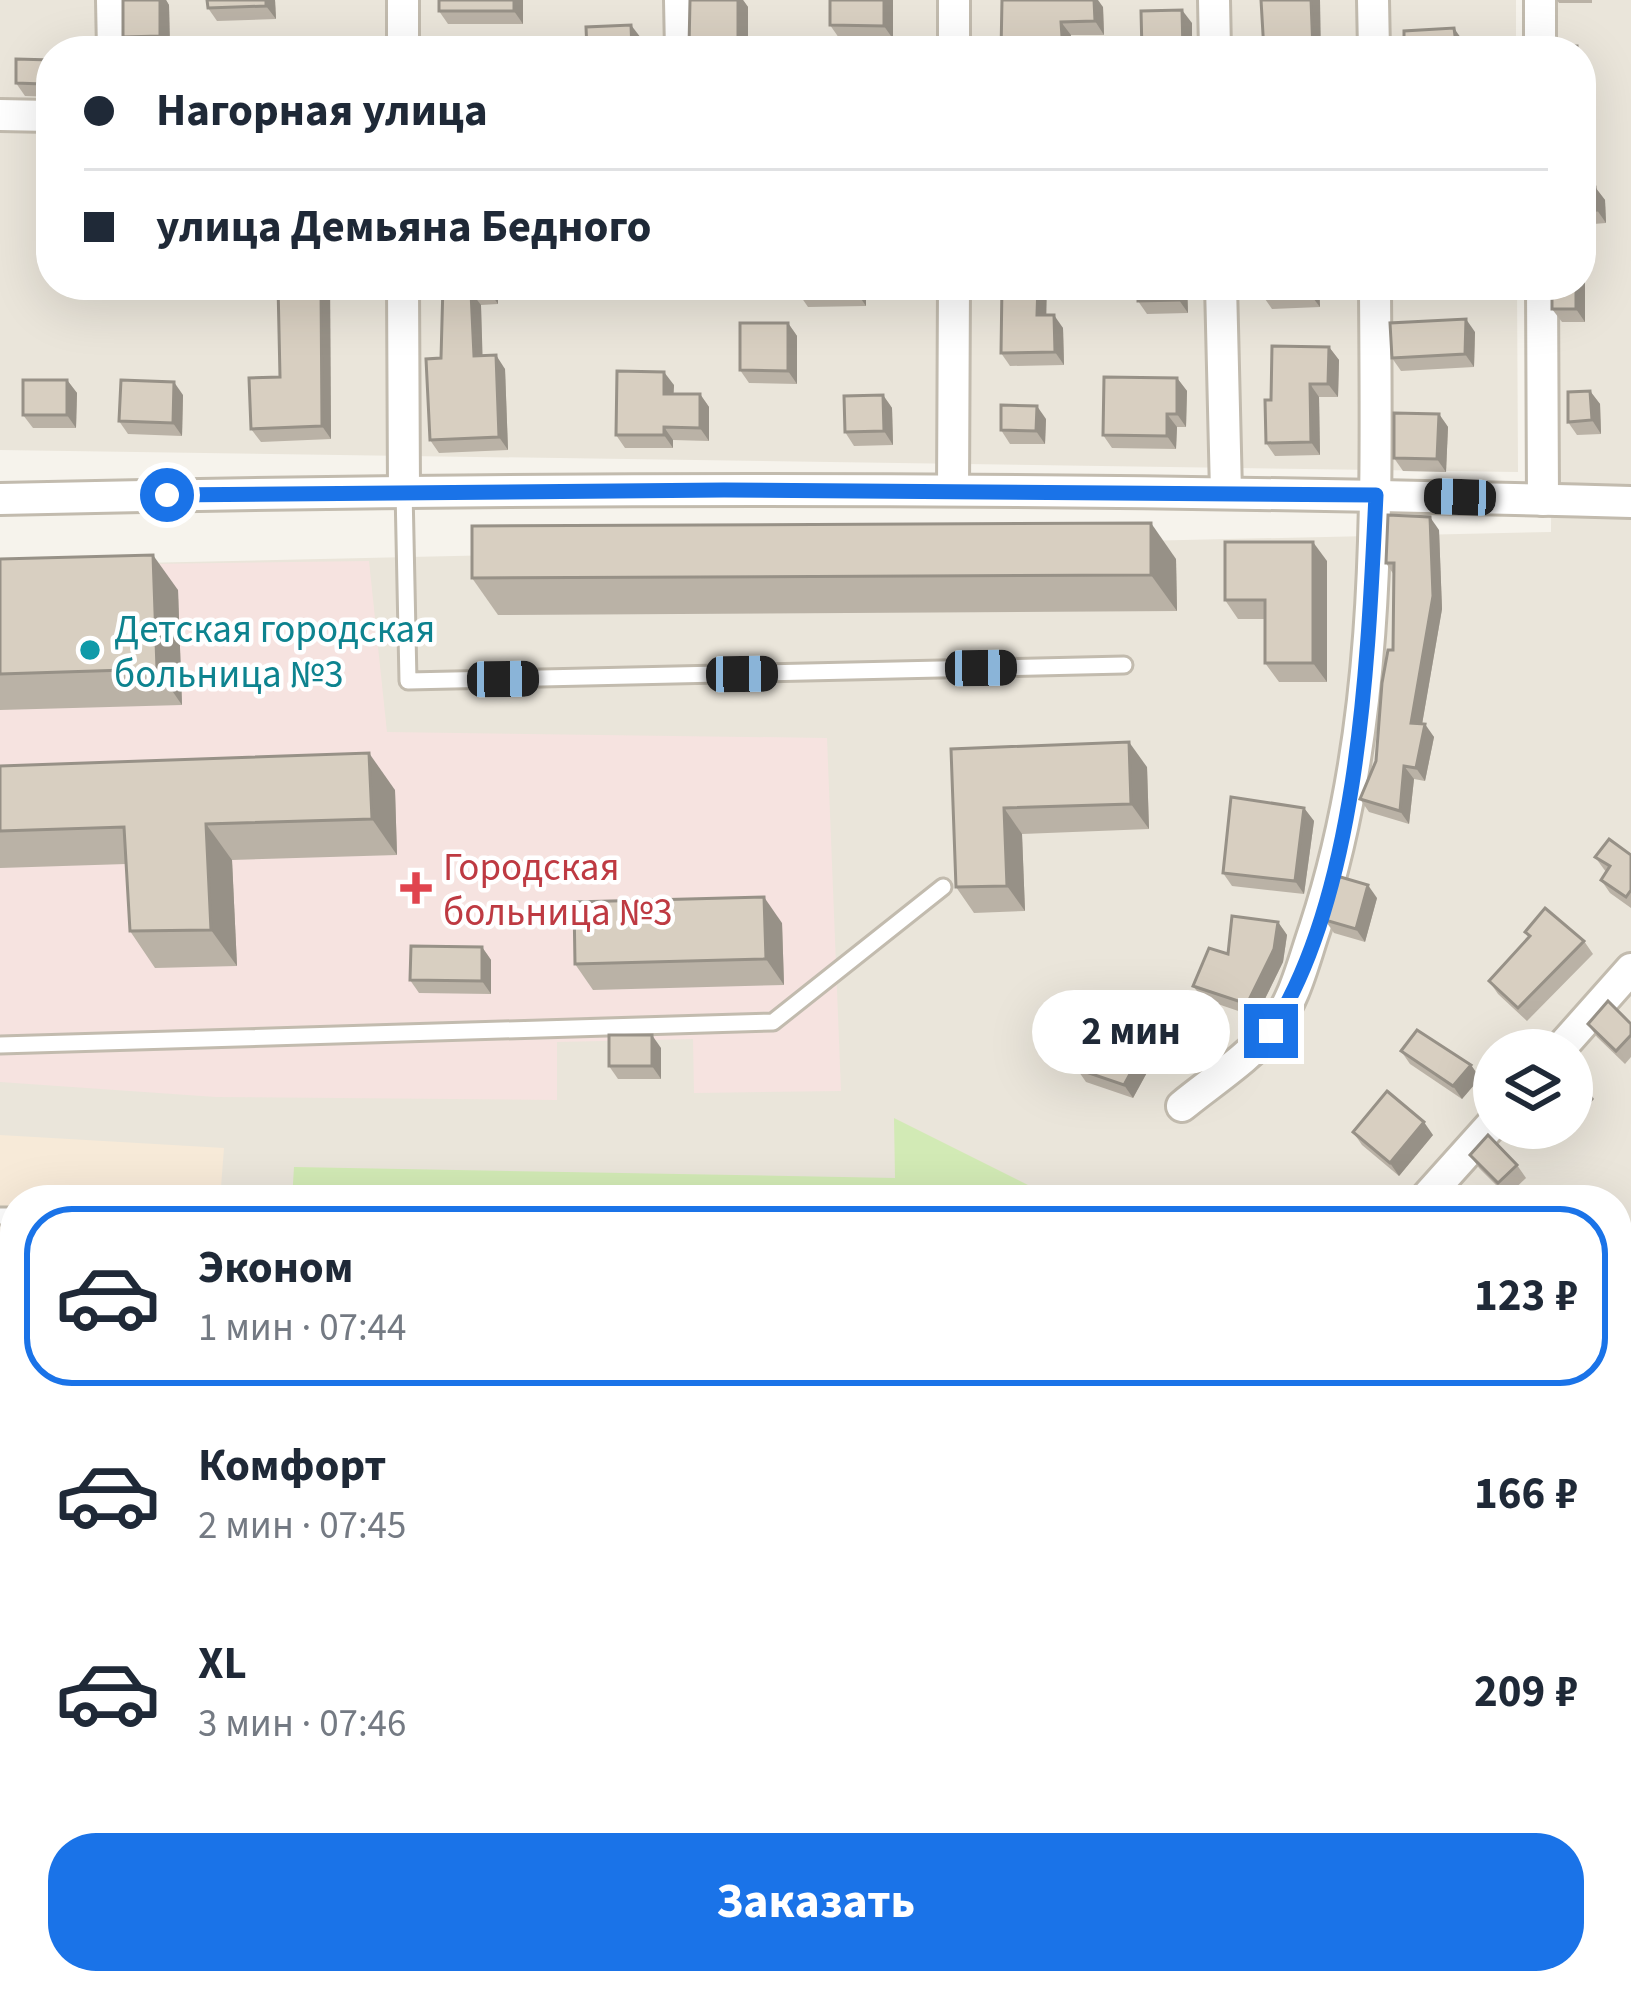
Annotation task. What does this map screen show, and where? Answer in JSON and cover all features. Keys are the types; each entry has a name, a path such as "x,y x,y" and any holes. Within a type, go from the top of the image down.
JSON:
{"street":[{"path":"112,0 113,36"},
{"path":"403,0 403,36"},
{"path":"680,0 681,36"},
{"path":"954,0 954,36"},
{"path":"1214,0 1215,36"},
{"path":"1373,0 1374,36"},
{"path":"1540,0 1540,36"},
{"path":"0,115 36,116"},
{"path":"403,300 404,490"},
{"path":"953,300 953,490"},
{"path":"1221,300 1226,493"},
{"path":"1182,1106 1271,1031 1292,999 1346,809 1366,688 1376,495 1375,300"},
{"path":"1542,300 1543,500"},
{"path":"0,499 404,490 953,490 1631,502"},
{"path":"1577,1029 1631,969"},
{"path":"1437,1185 1473,1145"}],"lane":[{"path":"404,490 408,681 1124,665"},
{"path":"0,1045 773,1022 943,887"}],"shaded area":[{"path":"0,0 1516,0 1516,36 36,36 36,300 1517,300 1518,472 0,450"},
{"path":"1553,0 1631,0 1631,1185 0,1185 0,566 1551,532 1552,300 1596,300 1596,36 1553,36"},
{"name":"Городская больница №3","path":"369,561 387,732 827,738 841,1091 694,1093 693,1039 557,1042 557,1100 216,1097 0,1082 0,566"},
{"path":"0,1135 224,1148 221,1185 0,1185"}],"green space":[{"path":"894,1118 1028,1185 293,1185 294,1167 895,1178"}],"building":[{"path":"123,0 160,0 160,36 123,36"},
{"path":"207,0 266,0 266,6 208,8"},
{"path":"439,0 514,0 514,11 439,11"},
{"path":"690,0 738,0 738,36 689,36"},
{"path":"830,0 884,0 884,26 830,25"},
{"path":"1002,0 1094,0 1095,21 1061,22 1062,36 1001,36"},
{"path":"1261,0 1311,0 1312,36 1263,36"},
{"path":"1182,10 1183,36 1142,36 1141,11"},
{"path":"631,25 631,36 586,36 586,27"},
{"path":"1454,28 1455,36 1404,36 1404,31"},
{"path":"16,59 36,60 36,84 16,83"},
{"path":"278,300 321,300 322,426 251,429 249,378 280,377"},
{"path":"443,300 471,300 474,356 496,355 499,437 430,440 426,359 441,358"},
{"path":"1002,300 1038,300 1037,315 1054,315 1055,352 1001,353"},
{"path":"1552,300 1576,300 1576,309 1552,309"},
{"path":"1466,319 1465,354 1392,358 1390,323"},
{"path":"740,323 788,323 788,371 740,370"},
{"path":"1272,346 1329,347 1328,384 1310,384 1311,442 1266,443 1265,400 1271,400"},
{"path":"617,371 664,372 664,394 700,394 700,428 664,427 664,435 616,435"},
{"path":"1104,377 1177,378 1177,414 1167,414 1167,436 1103,435"},
{"path":"23,380 67,380 67,415 23,415"},
{"path":"121,380 174,382 173,423 119,421"},
{"path":"1590,391 1592,420 1568,422 1568,392"},
{"path":"883,395 884,431 845,432 844,396"},
{"path":"1001,405 1037,406 1036,431 1001,430"},
{"path":"1394,413 1439,414 1437,459 1394,458"},
{"path":"1388,515 1430,517 1433,596 1411,723 1425,724 1416,768 1404,766 1400,811 1360,799 1376,761 1382,683 1388,650 1393,650 1394,563 1386,563"},
{"path":"1151,523 1151,575 472,578 472,526"},
{"path":"1225,542 1313,542 1313,663 1265,663 1265,600 1225,600"},
{"path":"153,555 157,669 0,674 0,559"},
{"path":"1129,742 1131,804 1004,808 1007,886 956,887 951,749"},
{"path":"369,753 372,819 206,824 211,930 130,931 124,827 0,831 0,766"},
{"path":"1231,797 1304,808 1295,881 1223,873"},
{"path":"1609,839 1631,855 1631,890 1626,897 1601,880 1610,866 1595,857"},
{"path":"1337,876 1368,885 1356,929 1325,920"},
{"path":"764,897 766,959 575,964 574,902"},
{"path":"1545,908 1584,941 1518,1008 1489,981 1530,936 1525,932"},
{"path":"1232,916 1278,922 1274,949 1247,1004 1193,986 1209,948 1228,954"},
{"path":"411,946 482,947 482,981 410,980"},
{"path":"1608,1001 1631,1024 1631,1035 1616,1051 1588,1024"},
{"path":"1417,1030 1471,1065 1453,1086 1401,1051"},
{"path":"609,1035 652,1035 652,1066 609,1066"},
{"path":"1096,1035 1141,1054 1124,1085 1077,1069"},
{"path":"1387,1091 1424,1122 1390,1163 1353,1132"},
{"path":"1475,1149 1502,1149 1517,1165 1498,1183 1470,1155"}],"place":[{"name":"Детская городская больница №3","path":"90,650"},
{"name":"Городская больница №3","path":"416,888"}],"route":[{"path":"167,495 404,490 1376,495 1366,688 1346,809 1292,999 1271,1031"}]}
